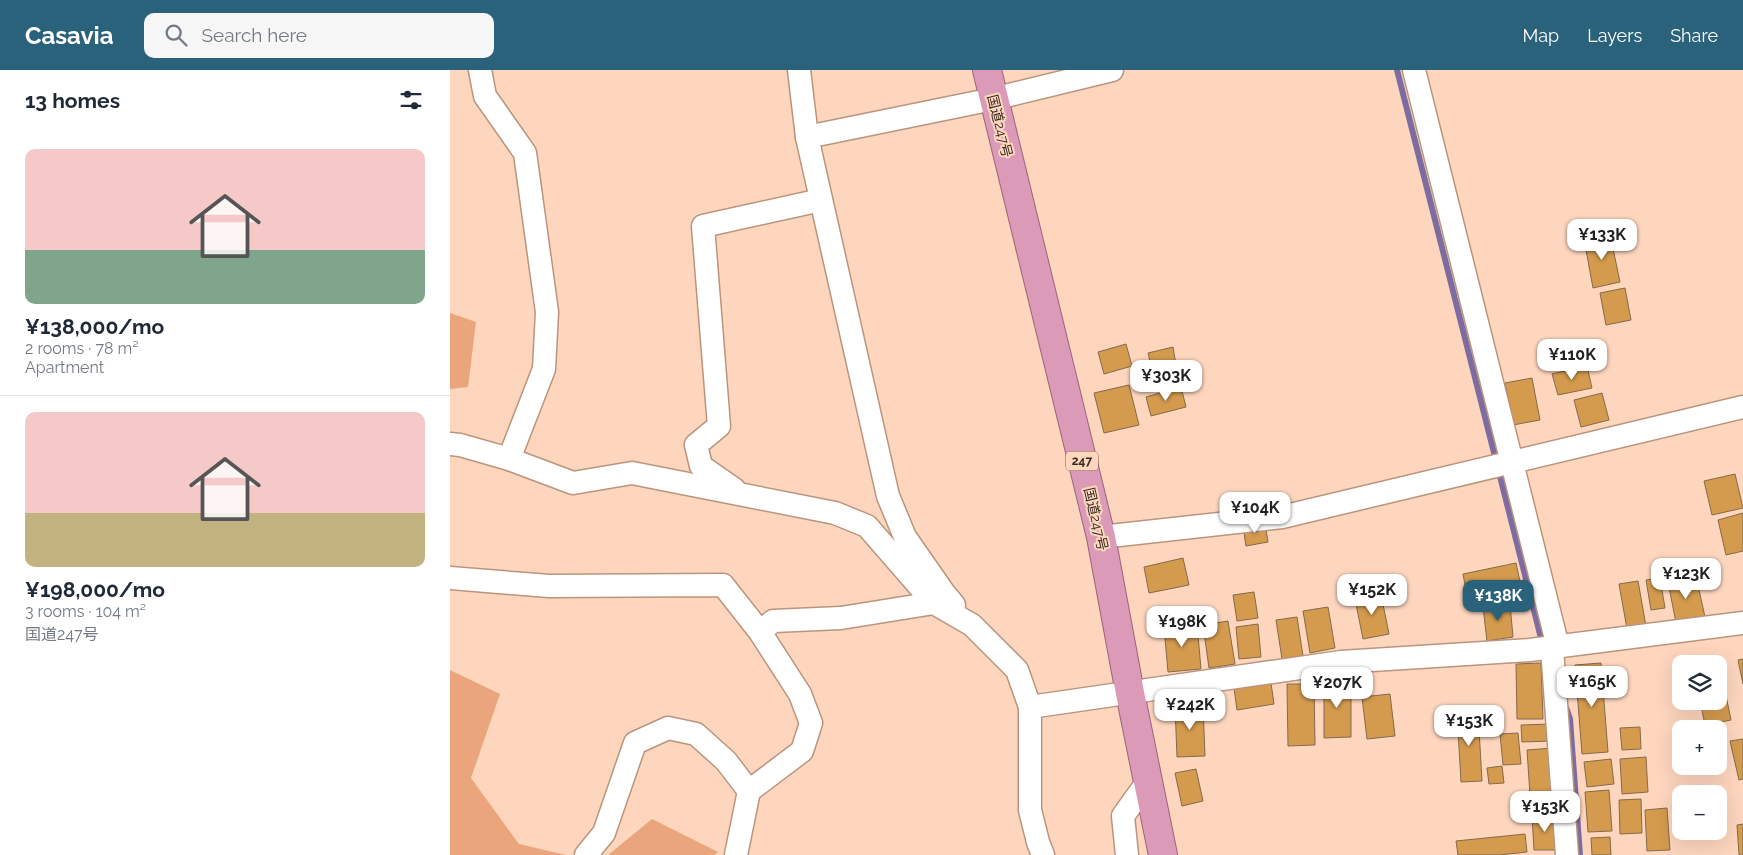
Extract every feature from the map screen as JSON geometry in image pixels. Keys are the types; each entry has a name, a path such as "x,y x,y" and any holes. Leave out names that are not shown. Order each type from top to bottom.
{"highway":[{"name":"国道247号","path":"986,70 1101,537 1130,693 1164,855"}],"street":[{"path":"480,70 485,96 525,153 547,312 544,369 509,459"},
{"path":"800,70 807,137 888,496 905,537 944,594 1017,670 1030,707 1030,810 1043,855"},
{"path":"807,137 993,99 1112,70"},
{"path":"1414,70 1511,463 1548,648 1558,716 1567,855"},
{"path":"741,494 701,466 696,445 719,426 703,226 821,200"},
{"path":"1101,537 1282,517 1743,407"},
{"path":"450,444 509,459 573,483 632,472 834,513 867,526 934,603 972,625"},
{"path":"450,578 549,586 723,586 760,632 800,694 811,723 802,750 749,791 736,855"},
{"path":"760,632 773,621 841,618 934,603"},
{"path":"1030,707 1341,662 1548,648 1743,623"},
{"path":"586,855 604,833 635,743 668,728 696,734 726,761 749,791"},
{"path":"1127,855 1123,816 1148,781"}],"shaded area":[{"path":"450,313 476,322 468,387 450,389"},
{"path":"450,670 500,694 471,778 519,844 566,855 450,855"},
{"path":"652,819 718,852 715,855 608,855"}],"building":[{"path":"1610,234 1620,282 1593,288 1584,239"},
{"path":"1625,288 1631,320 1606,325 1600,293"},
{"path":"1126,344 1132,366 1104,374 1098,352"},
{"path":"1173,347 1176,365 1152,370 1148,353"},
{"path":"1587,366 1592,388 1558,395 1552,374"},
{"path":"1532,378 1540,420 1513,425 1505,383"},
{"path":"1129,385 1139,425 1104,433 1094,393"},
{"path":"1181,387 1186,407 1151,416 1146,397"},
{"path":"1602,393 1609,420 1581,427 1574,400"},
{"path":"1735,474 1743,508 1712,515 1704,481"},
{"path":"1743,513 1743,551 1726,555 1718,520"},
{"path":"1265,523 1268,542 1246,546 1243,526"},
{"path":"1183,558 1189,585 1149,593 1144,567"},
{"path":"1516,563 1522,591 1468,601 1463,574"},
{"path":"1696,576 1705,617 1676,623 1668,582"},
{"path":"1660,578 1665,608 1651,610 1646,580"},
{"path":"1638,581 1646,626 1627,629 1619,584"},
{"path":"1254,592 1258,618 1237,621 1233,595"},
{"path":"1381,594 1389,634 1363,639 1355,599"},
{"path":"1510,604 1513,637 1487,641 1483,607"},
{"path":"1328,607 1335,648 1310,653 1303,611"},
{"path":"1297,617 1303,656 1282,659 1276,620"},
{"path":"1228,621 1235,664 1209,668 1203,625"},
{"path":"1197,624 1201,669 1168,672 1164,627"},
{"path":"1258,624 1261,657 1239,659 1236,627"},
{"path":"1743,659 1743,684 1738,660"},
{"path":"1541,663 1543,719 1517,719 1516,664"},
{"path":"1601,663 1608,752 1582,754 1575,665"},
{"path":"1324,680 1351,680 1351,737 1324,738"},
{"path":"1271,683 1274,704 1237,710 1234,688"},
{"path":"1287,684 1314,684 1315,745 1288,746"},
{"path":"1390,694 1395,736 1367,739 1362,697"},
{"path":"1727,700 1731,720 1704,720 1702,710 1727,710"},
{"path":"1203,705 1205,756 1177,757 1175,706"},
{"path":"1478,712 1482,781 1461,782 1457,713"},
{"path":"1552,724 1552,741 1522,742 1521,725"},
{"path":"1640,727 1641,749 1622,750 1620,728"},
{"path":"1518,733 1521,764 1503,765 1500,734"},
{"path":"1743,739 1743,779 1739,780 1730,741"},
{"path":"1553,748 1556,808 1531,810 1527,750"},
{"path":"1646,757 1648,792 1622,794 1620,759"},
{"path":"1611,759 1614,784 1587,787 1584,762"},
{"path":"1502,766 1504,783 1489,784 1487,768"},
{"path":"1196,769 1203,801 1182,806 1175,773"},
{"path":"1609,790 1612,831 1588,832 1585,792"},
{"path":"1641,799 1642,833 1620,834 1619,800"},
{"path":"1667,808 1670,850 1647,851 1645,810"},
{"path":"1532,816 1556,816 1558,850 1534,850"},
{"path":"1743,824 1743,855 1739,855 1737,825"},
{"path":"1525,834 1527,852 1499,855 1458,855 1456,841"},
{"path":"1610,837 1611,855 1592,855 1591,838"}],"waterway":[{"path":"1397,70 1543,646"},
{"path":"1566,707 1570,719 1580,855"}]}
